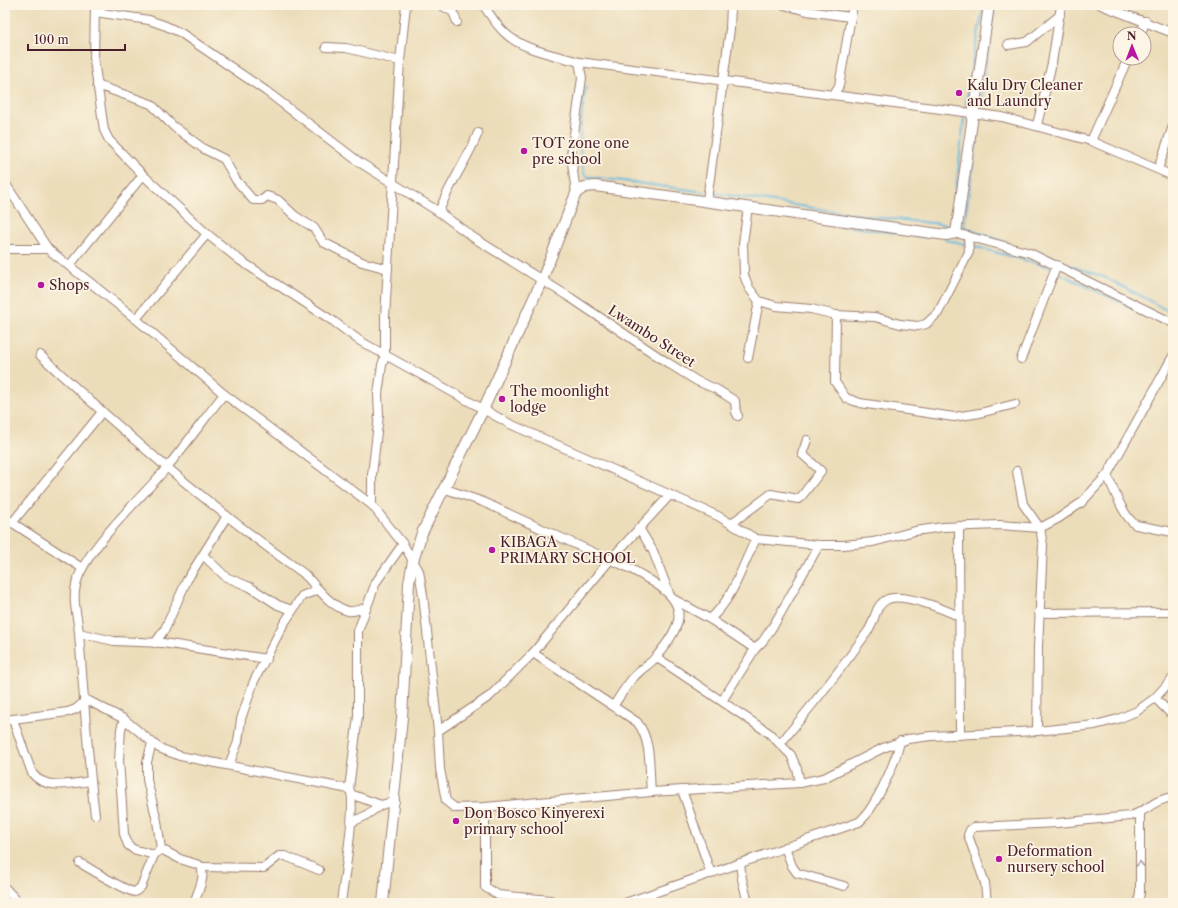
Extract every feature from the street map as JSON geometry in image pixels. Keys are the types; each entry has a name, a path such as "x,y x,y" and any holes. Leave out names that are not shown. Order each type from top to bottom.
{"street":[{"path":"372,505 372,475 379,415 378,394 382,366 386,356 385,317 400,61 406,5"},
{"path":"441,5 453,12 457,22"},
{"path":"483,5 503,31 511,38 534,50 579,62 1002,116 1091,142 1173,176"},
{"path":"707,200 730,29 731,5"},
{"path":"784,5 815,12 850,17"},
{"path":"833,95 839,86 853,5"},
{"path":"956,233 972,113 989,5"},
{"path":"1037,125 1052,63 1061,5"},
{"path":"1101,5 1146,21 1173,33"},
{"path":"95,9 94,60 106,135 143,175 207,234 240,261 333,321 360,341 482,410 732,523 756,539 819,545 844,545 873,542 915,531 959,526 1000,525 1040,528 1059,518 1081,503 1107,475 1173,356"},
{"name":"Lwambo Street","path":"95,9 148,20 166,26 180,33 266,91 359,162 393,182 439,212 474,238 542,280 668,363 697,381 716,389 735,401 738,416"},
{"path":"1008,45 1027,42 1060,15"},
{"path":"1144,26 1146,21"},
{"path":"326,47 346,48 400,61"},
{"path":"383,903 402,718 410,583 413,561 422,533 482,410 542,280 576,193 571,155 582,78 579,62"},
{"path":"1091,142 1124,66"},
{"path":"97,85 151,104 173,126 207,152 224,159 236,180 253,200 262,200 267,196 274,198 295,216 314,228 322,242 362,262 388,269"},
{"path":"1158,169 1173,126"},
{"path":"439,212 449,187 466,160 478,133"},
{"path":"69,266 143,175"},
{"path":"5,183 48,249 136,319 224,394 372,505 403,544 418,571 423,595 438,731 440,769 446,801 455,808 485,807 651,792 800,783 824,778 883,748 900,742 931,736 1037,731 1095,725 1118,719 1137,711 1154,698 1173,678"},
{"path":"576,193 585,187 595,186 707,200 946,235 956,233 1030,253 1173,323"},
{"path":"748,207 743,243 744,275 749,288 759,301 776,306 810,309 836,314 875,317 900,324 918,326 926,324 938,313 969,252 968,236"},
{"path":"136,319 207,234"},
{"path":"5,249 48,249"},
{"path":"1020,359 1057,265"},
{"path":"748,358 759,301"},
{"path":"836,314 835,382 838,389 846,398 860,404 954,417 980,413 1015,404"},
{"path":"40,355 102,412 167,467 227,516 303,573 318,590 340,607 354,611 366,608"},
{"path":"96,815 91,781 85,701 81,676 79,633 75,603 76,585 82,568 131,506 167,467 224,394"},
{"path":"12,522 102,412"},
{"path":"732,523 771,494 798,499 801,497 821,471 802,454 807,440"},
{"path":"1017,471 1023,504 1040,528 1043,555 1039,613 1037,731"},
{"path":"1107,475 1132,522 1136,525 1173,532"},
{"path":"443,488 483,502 610,560 626,565 755,649"},
{"path":"438,731 490,696 533,653 610,560 670,496"},
{"path":"155,643 165,629 187,580 227,516"},
{"path":"5,518 82,568"},
{"path":"959,526 958,616 961,666 960,735"},
{"path":"614,705 632,678 656,657 679,620 678,608 653,551 639,528"},
{"path":"710,619 723,607 740,576 756,539"},
{"path":"341,903 352,822 351,792 358,716 358,630 376,582 403,544"},
{"path":"722,701 755,649 763,642 819,545"},
{"path":"203,555 226,577 250,587 278,605 292,610"},
{"path":"229,765 238,742 241,719 252,687 292,610 302,596 318,590"},
{"path":"780,744 869,630 879,605 889,599 897,598 938,606 958,616"},
{"path":"1039,613 1173,612"},
{"path":"79,633 114,641 163,642 267,659"},
{"path":"533,653 614,705 644,729 648,749 651,792"},
{"path":"656,657 769,733 791,755 797,769 800,783"},
{"path":"1154,698 1173,716"},
{"path":"85,701 97,703 124,719 159,748 180,756 229,765 351,792 381,805"},
{"path":"85,701 76,709 68,712 9,720 36,779 57,785 91,781"},
{"path":"124,719 121,729 119,760 124,834 128,845 133,849 154,855"},
{"path":"625,903 712,874 862,820 898,756 900,742"},
{"path":"152,743 147,762 147,780 157,821 161,849 166,853 199,865 202,868 264,868 279,856 285,856 319,870"},
{"path":"682,790 712,874"},
{"path":"987,903 985,883 968,835 970,830 974,827 1058,823 1130,816 1140,814 1155,802 1173,797"},
{"path":"352,822 365,816 381,805 394,801"},
{"path":"485,807 485,887 498,895 550,900 556,903"},
{"path":"1138,903 1140,892 1140,814"},
{"path":"785,848 797,874 844,886"},
{"path":"80,863 110,879 122,888 135,892 141,887 154,855 161,849"},
{"path":"740,863 748,903"},
{"path":"194,903 203,874 202,868"},
{"path":"5,888 19,903"}],"waterway":[{"path":"965,110 973,59 984,5"},
{"path":"979,111 995,5"},
{"path":"586,87 580,131 582,165 585,176 705,192"},
{"path":"714,193 873,217 952,225 964,118"},
{"path":"979,119 964,227 1007,243"},
{"path":"831,224 927,237"},
{"path":"945,240 966,244"},
{"path":"973,246 1046,266 1053,270"},
{"path":"1049,258 1106,278 1173,314"},
{"path":"1057,272 1157,320"}],"place":[{"name":"Kalu Dry Cleaner and Laundry","path":"959,93"},
{"name":"TOT zone one pre school","path":"524,151"},
{"name":"Shops","path":"41,285"},
{"name":"The moonlight lodge","path":"502,399"},
{"name":"KIBAGA PRIMARY SCHOOL","path":"492,550"},
{"name":"Don Bosco Kinyerexi primary school","path":"456,821"},
{"name":"Deformation nursery school","path":"999,859"}]}
